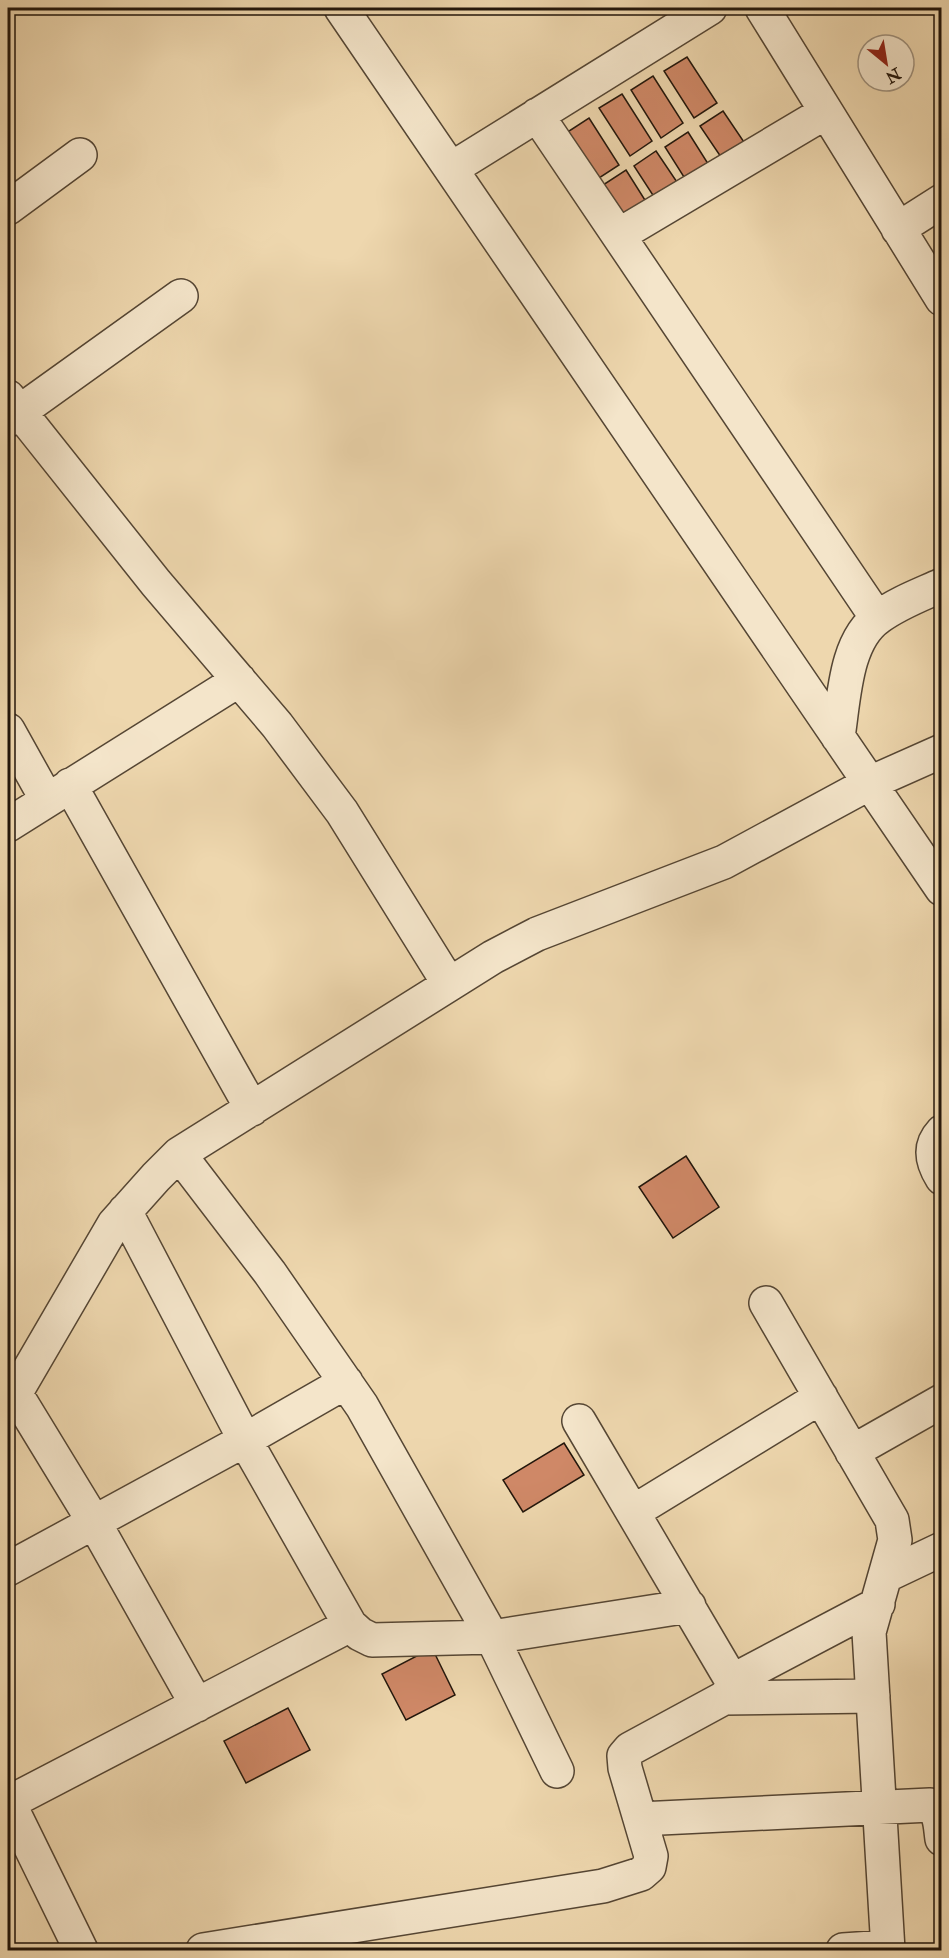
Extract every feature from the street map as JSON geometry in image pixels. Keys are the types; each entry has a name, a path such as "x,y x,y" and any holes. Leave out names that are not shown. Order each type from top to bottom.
{"street":[{"path":"341,8 942,889"},
{"path":"451,169 710,8"},
{"path":"762,8 942,299"},
{"path":"619,236 826,112"},
{"path":"537,115 877,618"},
{"path":"8,208 80,155"},
{"path":"898,229 942,201"},
{"path":"181,296 12,410 277,725 342,812 449,984"},
{"path":"838,736 851,659 861,636 877,618 910,599 942,585"},
{"path":"8,825 239,681"},
{"path":"8,730 59,793 252,1109"},
{"path":"197,1705 94,1522 11,1387 114,1224 179,1155 493,957 537,934 724,862 870,783 942,751"},
{"path":"942,1132 932,1150 934,1165 942,1178"},
{"path":"179,1155 270,1273 362,1406 492,1637 557,1771"},
{"path":"125,1211 245,1440 350,1625 360,1634 372,1640 492,1637 689,1606"},
{"path":"766,1303 892,1520 895,1540 869,1632 887,1949 843,1950"},
{"path":"8,1569 245,1440 346,1382"},
{"path":"633,1512 820,1397"},
{"path":"852,1452 942,1401"},
{"path":"579,1421 689,1606 728,1689"},
{"path":"203,1950 603,1886 640,1874 649,1867 651,1856 625,1768 624,1756 630,1749 728,1689 940,1550"},
{"path":"81,1950 8,1802 350,1625"},
{"path":"728,1689 873,1696"},
{"path":"640,1819 930,1805 939,1817 942,1839"}],"building":[{"path":"687,57 717,103 694,118 664,71"},
{"path":"653,76 683,123 661,138 631,90"},
{"path":"622,94 652,141 630,156 599,108"},
{"path":"723,111 748,148 725,163 700,126"},
{"path":"589,118 619,165 596,180 566,133"},
{"path":"688,132 712,170 689,185 665,147"},
{"path":"656,151 681,188 658,203 634,166"},
{"path":"626,170 650,208 628,222 603,185"},
{"path":"686,1156 719,1207 673,1238 639,1187"},
{"path":"564,1443 584,1475 523,1512 503,1480"},
{"path":"432,1648 455,1695 406,1720 382,1674"},
{"path":"288,1708 310,1750 246,1783 224,1741"}]}
